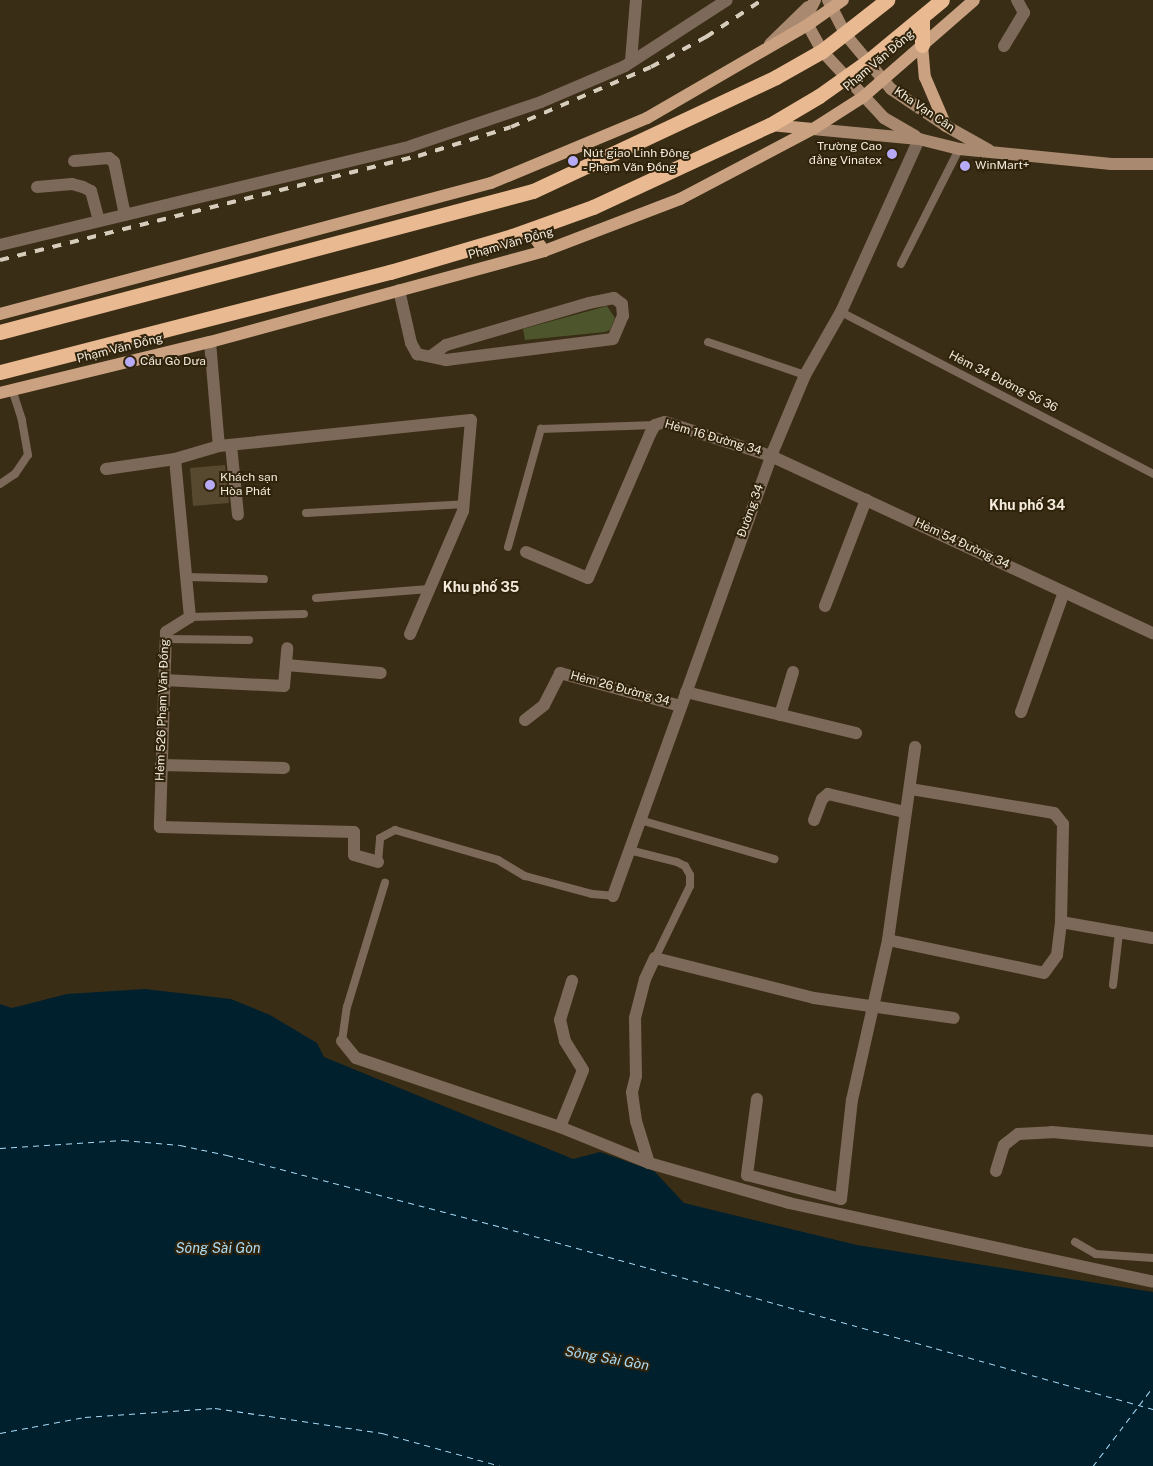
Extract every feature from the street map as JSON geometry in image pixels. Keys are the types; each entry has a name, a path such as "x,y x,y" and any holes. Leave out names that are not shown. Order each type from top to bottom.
{"highway":[{"path":"0,332 533,191 776,78 822,51 887,0"},
{"name":"Phạm Văn Đồng","path":"0,372 390,272 528,230 593,207 770,125 845,78 942,0"},
{"path":"922,18 922,46"}],"main road":[{"path":"0,314 491,183 648,118 806,26 830,5 843,0"},
{"name":"Phạm Văn Đồng","path":"6,392 210,342 544,251 680,200 813,129 863,97 974,0"},
{"path":"806,26 806,14 814,1"},
{"path":"761,53 814,1"},
{"name":"Kha Vạn Cân","path":"830,5 845,34 882,80 946,126 991,151"},
{"name":"Kha Vạn Cân","path":"806,26 822,51 863,97 884,118 919,139"},
{"path":"922,46 925,77 946,126"},
{"path":"770,125 813,129"},
{"name":"Kha Vạn Cân","path":"813,129 919,139 959,150 991,151 1111,164 1153,164"},
{"path":"528,230 544,251"}],"street":[{"path":"631,61 636,0"},
{"path":"0,245 411,146 541,102 603,77 727,0"},
{"path":"1004,46 1024,13 1017,0"},
{"name":"Đường 34","path":"613,896 771,456 805,376 841,312 919,139"},
{"path":"74,161 109,158 114,162 125,215"},
{"path":"36,187 72,184 90,191 99,221"},
{"path":"399,290 411,343 417,354 446,360 613,339 623,316 622,304 614,298 589,303 446,345 432,356"},
{"path":"210,342 225,446 238,515"},
{"path":"106,469 175,459 225,446 471,420 465,504 410,634"},
{"name":"Hẻm 16 Đường 34","path":"654,426 665,422 771,456"},
{"path":"526,552 588,578 654,426"},
{"name":"Hẻm 54 Đường 34","path":"771,456 1153,633"},
{"path":"175,459 190,617"},
{"path":"825,606 866,500"},
{"path":"1020,712 1064,592"},
{"name":"Hẻm 526 Phạm Văn Đồng","path":"190,617 166,632 160,827 354,832 354,855 378,862"},
{"path":"164,680 284,686 287,648"},
{"path":"286,665 382,673"},
{"path":"780,715 793,672"},
{"name":"Hẻm 26 Đường 34","path":"525,720 544,705 560,673 681,706"},
{"path":"686,692 856,733"},
{"path":"757,1099 747,1175 841,1199 852,1100 871,1006 888,940 915,746"},
{"path":"161,765 284,768"},
{"path":"888,940 1044,973 1057,955 1061,922 1063,824 1054,813 916,790"},
{"path":"814,820 822,799 828,794 905,812"},
{"path":"1061,922 1153,938"},
{"path":"648,1163 636,1121 632,1092 636,1076 635,1018 645,979 654,958 814,998 954,1018"},
{"path":"560,1127 583,1070 565,1041 560,1020 572,981"},
{"path":"342,1041 356,1058 560,1127 648,1163 789,1203 1153,1282"},
{"path":"996,1171 1004,1145 1018,1134 1052,1132 1153,1141"}],"lane":[{"path":"901,264 959,150"},
{"name":"Hẻm 34 Đường Số 36","path":"841,312 1153,474"},
{"path":"708,342 805,376"},
{"path":"0,484 15,474 28,455 22,420 6,392"},
{"path":"508,547 541,429 654,426"},
{"path":"306,513 465,504"},
{"path":"186,577 264,579"},
{"path":"316,598 429,590"},
{"path":"190,617 304,614"},
{"path":"166,639 249,640"},
{"path":"640,820 774,859"},
{"path":"378,862 380,838 394,830 498,860 525,876 592,894 613,896"},
{"path":"629,850 677,862 685,866 690,875 690,886 654,958"},
{"path":"342,1041 348,1007 385,883"},
{"path":"1113,985 1120,933"},
{"path":"1075,1242 1096,1254 1153,1258"}],"green space":[{"path":"607,306 615,318 610,330 525,340 523,329"}],"water":[{"name":"Sông Sài Gòn","path":"145,989 231,999 270,1015 317,1043 324,1057 573,1159 600,1152 654,1171 684,1203 857,1245 1153,1292 1153,1466 0,1466 0,1004 12,1008 67,994"}],"building":[{"name":"Khách sạn Hòa Phát","path":"225,465 229,503 193,506 190,468"}],"ferry route":[{"path":"0,1148 123,1140 180,1145 227,1155 502,1227 1153,1409"},
{"path":"1093,1466 1153,1387"},
{"path":"0,1433 85,1417 215,1408 382,1433 501,1466"}],"railway":[{"path":"0,260 418,156 511,127 651,67 706,37 762,0"}],"place":[{"name":"Trường Cao đẳng Vinatex","path":"892,154"},
{"name":"Nút giao Linh Đông - Phạm Văn Đồng","path":"573,161"},
{"name":"WinMart+","path":"965,166"},
{"name":"Cầu Gò Dưa","path":"130,362"},
{"name":"Khách sạn Hòa Phát","path":"210,485"}],"district":[{"name":"Khu phố 34","path":"1027,505"},
{"name":"Khu phố 35","path":"481,587"}]}
